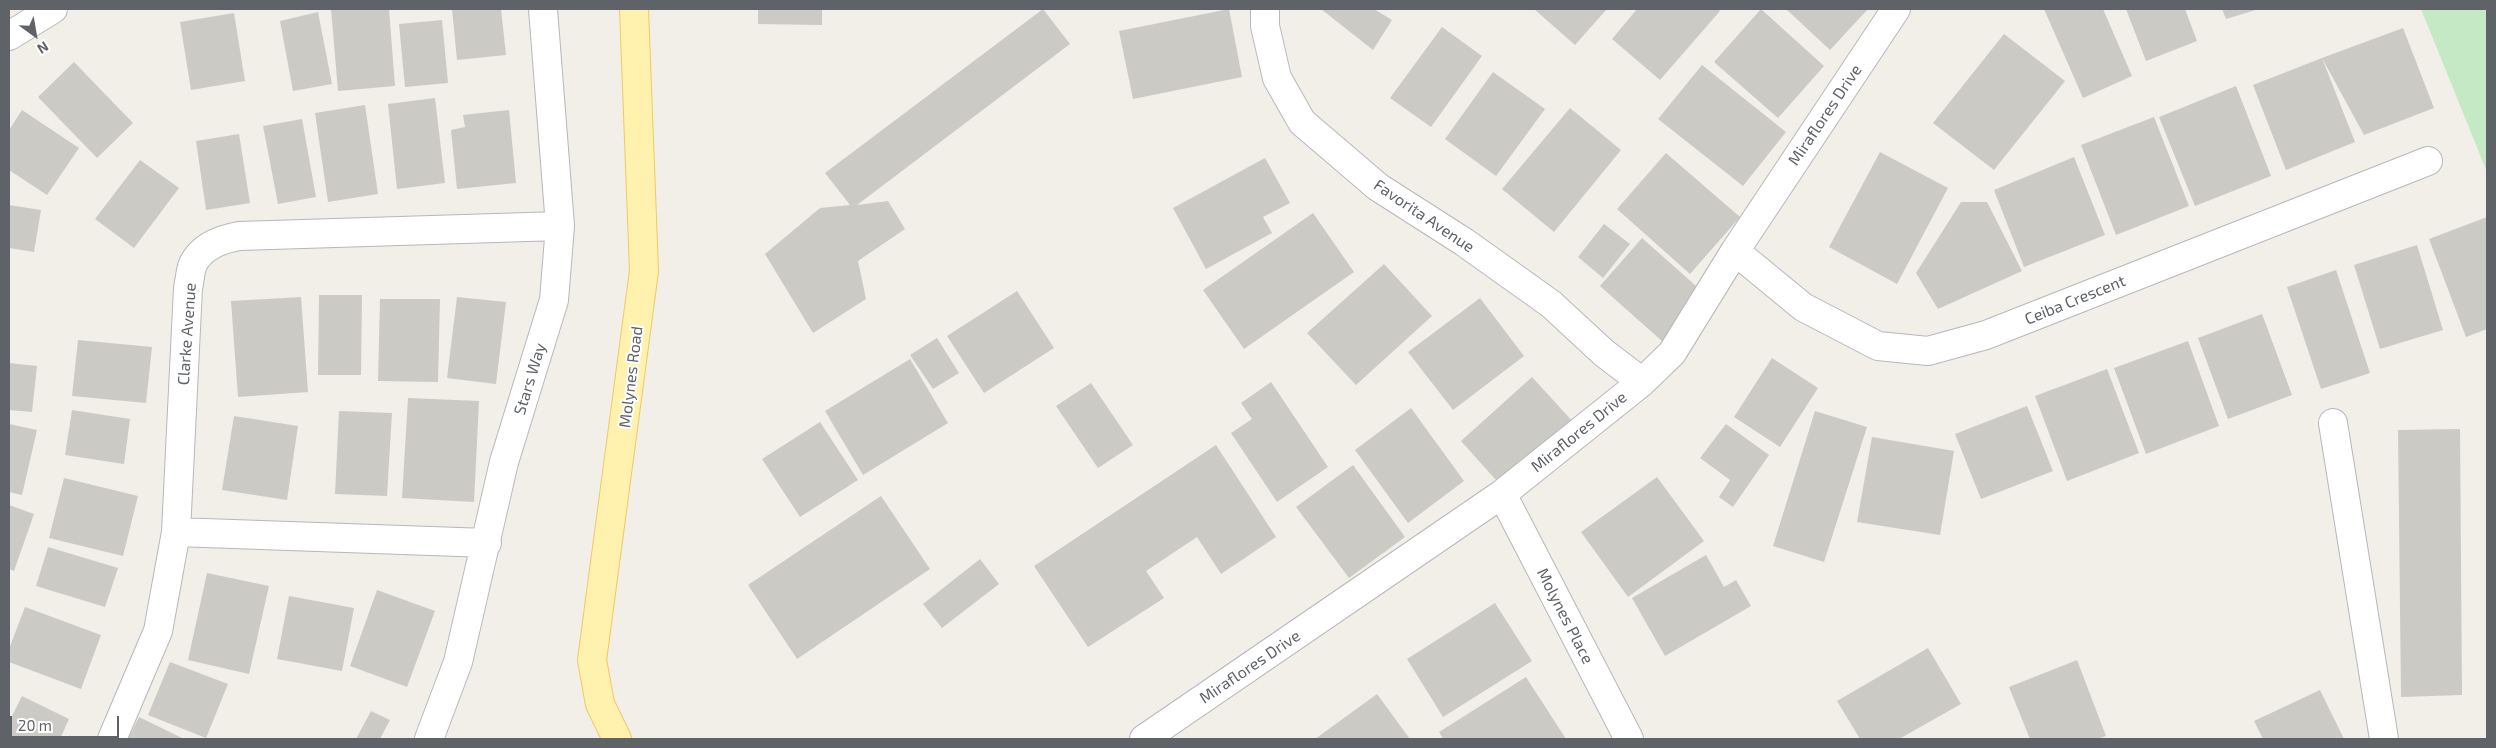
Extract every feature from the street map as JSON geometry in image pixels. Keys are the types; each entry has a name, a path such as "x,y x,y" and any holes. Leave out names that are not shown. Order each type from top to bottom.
{"main road":[{"name":"Molynes Road","path":"617,739 600,704 592,660 644,271 634,9"}],"street":[{"path":"9,36 53,9"},
{"name":"Stars Way","path":"429,739 458,662 487,543 504,462 554,300 560,226 543,9"},
{"name":"Favorita Avenue","path":"1265,9 1265,26 1277,78 1302,122 1378,187 1464,242 1551,304 1604,353 1642,382"},
{"name":"Miraflores Drive","path":"1144,739 1502,494 1642,382 1672,353 1735,251 1896,9"},
{"name":"Ceiba Crescent","path":"1735,251 1802,307 1878,346 1928,351 1986,336 2428,161"},
{"name":"Clarke Avenue","path":"112,739 158,631 176,532 188,288 193,264 205,250 221,240 239,236 560,226"},
{"path":"2334,422 2384,739"},
{"name":"Molynes Place","path":"1502,494 1629,739"},
{"path":"176,532 487,543"}],"green space":[{"path":"2421,9 2487,9 2487,172"}],"building":[{"path":"331,9 389,9 395,86 338,91"},
{"path":"452,9 501,9 506,55 457,60"},
{"path":"758,9 822,9 822,25 758,24"},
{"path":"1043,9 1070,44 857,205 888,201 905,229 858,261 866,299 813,333 765,254 820,208 850,205 825,173"},
{"path":"1229,9 1242,77 1133,99 1119,31"},
{"path":"1321,9 1374,9 1392,20 1373,50"},
{"path":"1534,9 1607,9 1575,45"},
{"path":"1637,9 1718,9 1720,11 1660,80 1612,39"},
{"path":"1761,9 1824,66 1778,118 1714,62"},
{"path":"1786,9 1868,9 1830,50"},
{"path":"2044,9 2103,9 2132,76 2083,98"},
{"path":"2126,9 2185,9 2197,41 2146,61"},
{"path":"2222,9 2259,9 2226,19"},
{"path":"318,12 332,84 293,91 280,21"},
{"path":"234,13 245,81 191,90 180,22"},
{"path":"442,20 448,83 405,87 399,24"},
{"path":"1442,27 1482,56 1431,127 1390,98"},
{"path":"2403,28 2434,108 2364,135 2322,58"},
{"path":"2004,34 2065,81 1994,170 1933,123"},
{"path":"2322,58 2355,142 2286,170 2253,85"},
{"path":"74,62 133,123 97,158 38,97"},
{"path":"1702,65 1786,132 1743,186 1658,119"},
{"path":"1493,72 1545,109 1496,176 1445,139"},
{"path":"2236,86 2271,176 2195,206 2159,117"},
{"path":"435,98 445,183 397,189 388,104"},
{"path":"365,105 378,194 328,202 315,113"},
{"path":"1570,108 1621,150 1554,232 1502,189"},
{"path":"22,110 79,148 47,195 9,170 9,130"},
{"path":"509,110 516,183 457,189 451,130 465,127 463,115"},
{"path":"2154,117 2189,206 2116,235 2081,145"},
{"path":"302,119 316,197 278,204 263,126"},
{"path":"239,134 250,203 206,210 196,141"},
{"path":"1880,152 1948,188 1897,284 1829,247"},
{"path":"1666,153 1740,217 1690,274 1617,209"},
{"path":"2074,157 2105,235 2024,267 1994,190"},
{"path":"1265,158 1290,203 1263,217 1272,233 1206,269 1173,208"},
{"path":"140,160 179,188 134,248 95,219"},
{"path":"1961,202 1987,202 2022,271 1938,309 1916,273"},
{"path":"9,205 41,210 34,252 9,248"},
{"path":"1313,213 1354,272 1244,349 1203,290"},
{"path":"2487,217 2487,329 2466,337 2429,239"},
{"path":"1604,224 1630,244 1603,278 1578,257"},
{"path":"1642,238 1704,293 1662,341 1600,286"},
{"path":"2417,245 2443,330 2380,349 2354,265"},
{"path":"1384,264 1432,316 1356,385 1307,333"},
{"path":"2336,270 2370,373 2321,389 2287,287"},
{"path":"1017,291 1054,348 984,393 947,336"},
{"path":"319,295 362,295 361,375 318,375"},
{"path":"301,297 308,392 238,397 231,301"},
{"path":"457,297 506,302 496,384 447,378"},
{"path":"1480,298 1524,356 1453,410 1408,352"},
{"path":"380,299 440,299 438,382 378,381"},
{"path":"2262,314 2292,395 2228,419 2198,338"},
{"path":"937,338 959,373 933,389 910,355"},
{"path":"78,340 152,347 146,403 72,396"},
{"path":"2188,341 2219,426 2146,454 2114,368"},
{"path":"1772,358 1818,388 1780,447 1734,417"},
{"path":"910,359 948,423 863,475 825,411"},
{"path":"9,363 37,366 32,412 9,410"},
{"path":"2107,369 2139,453 2067,481 2035,396"},
{"path":"1532,377 1575,424 1504,489 1461,441"},
{"path":"1271,382 1328,467 1277,502 1231,433 1252,419 1241,403"},
{"path":"1091,383 1133,445 1098,468 1056,406"},
{"path":"408,398 479,401 474,502 402,498"},
{"path":"2027,406 2053,471 1981,499 1955,434"},
{"path":"1411,408 1464,481 1408,523 1355,450"},
{"path":"72,410 130,419 124,464 65,455"},
{"path":"339,411 392,413 387,496 335,494"},
{"path":"1815,411 1867,427 1824,562 1773,546"},
{"path":"234,416 298,426 287,500 222,490"},
{"path":"820,422 858,480 800,517 762,459"},
{"path":"9,424 37,430 22,495 9,492"},
{"path":"1726,424 1769,455 1733,507 1719,497 1730,480 1700,458"},
{"path":"2460,429 2462,695 2401,697 2398,430"},
{"path":"1872,437 1954,451 1940,535 1857,522"},
{"path":"1216,445 1276,537 1221,574 1197,537 1146,571 1164,598 1088,647 1034,566"},
{"path":"1353,465 1405,537 1349,578 1296,507"},
{"path":"1657,477 1704,541 1628,597 1581,532"},
{"path":"64,478 138,496 123,556 49,538"},
{"path":"881,496 930,569 797,659 748,585"},
{"path":"9,505 34,514 14,571 9,569"},
{"path":"48,547 118,568 105,607 36,586"},
{"path":"1706,555 1724,587 1736,580 1751,606 1665,656 1632,598"},
{"path":"980,559 999,584 942,628 923,604"},
{"path":"207,573 269,586 249,674 188,660"},
{"path":"377,590 435,611 407,687 350,666"},
{"path":"289,596 354,608 342,671 277,659"},
{"path":"1495,603 1532,661 1443,717 1407,659"},
{"path":"25,607 101,635 81,689 9,662 9,649"},
{"path":"1928,648 1961,704 1899,739 1860,739 1837,701"},
{"path":"2077,660 2106,736 2097,739 2030,739 2009,687"},
{"path":"170,662 228,684 206,738 148,715"},
{"path":"1526,677 1566,739 1443,739 1439,732"},
{"path":"2320,690 2344,739 2263,739 2254,721"},
{"path":"1377,694 1410,739 1315,739"},
{"path":"22,696 69,719 60,739 9,739 9,722"},
{"path":"371,711 390,720 380,739 356,739"},
{"path":"139,717 184,739 128,739"}]}
